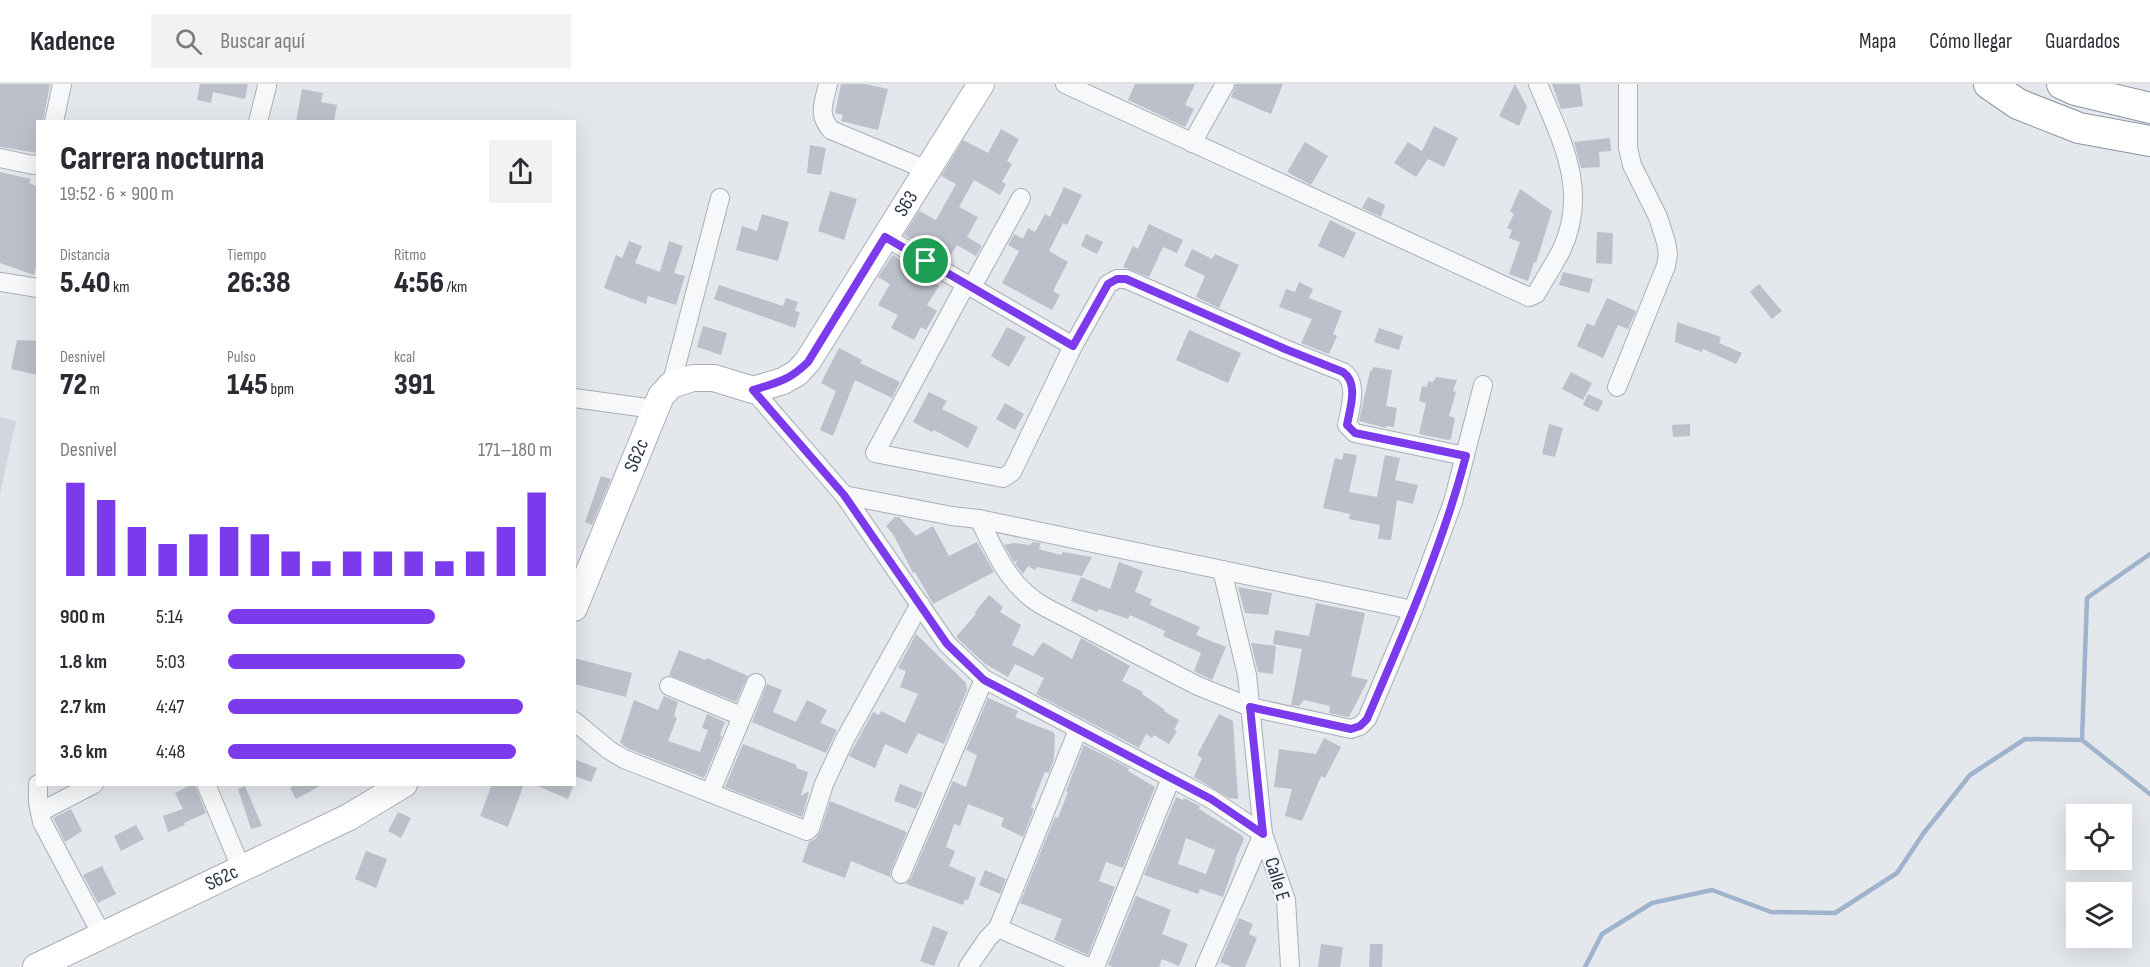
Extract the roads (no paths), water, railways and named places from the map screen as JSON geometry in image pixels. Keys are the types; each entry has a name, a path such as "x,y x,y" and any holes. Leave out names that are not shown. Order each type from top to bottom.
{"highway":[{"path":"1989,84 2018,104 2079,128 2150,141"},
{"path":"2062,84 2075,90 2150,108"}],"main road":[{"name":"S63","path":"753,390 783,381 808,362 981,84"},
{"path":"671,384 693,378 714,378 753,390"},
{"name":"S62c","path":"576,603 654,409 671,384"},
{"name":"S62c","path":"36,967 349,817 401,786"}],"street":[{"path":"54,120 62,84"},
{"path":"828,84 822,111 824,122 831,130 927,170"},
{"path":"1065,84 1529,297 1533,297 1562,249 1570,222 1574,195 1572,170 1538,84"},
{"path":"1192,143 1225,84"},
{"path":"1617,387 1666,266 1668,254 1658,217 1632,165 1628,148 1628,84"},
{"path":"258,120 267,86"},
{"path":"0,158 36,164"},
{"path":"671,384 720,198"},
{"path":"1021,198 875,453 1003,478 1008,476 1073,346 1108,284 1117,279 1126,279 1343,372 1351,379 1352,395 1347,425 1355,433 1466,456"},
{"path":"885,237 1073,346"},
{"path":"0,282 36,288"},
{"path":"979,519 1004,569 1029,598 1198,686 1250,707 1351,729 1360,726 1367,719 1413,610 1454,502 1483,385"},
{"name":"Calle E","path":"753,390 844,495 947,644 984,680 1211,799 1263,834 1286,900 1290,967"},
{"path":"576,398 654,409"},
{"path":"844,495 951,516 979,519 1413,610"},
{"path":"1205,967 1263,834 1247,675 1222,570"},
{"path":"576,723 609,750 624,759 802,831 807,831 810,828 824,784 845,739 920,604"},
{"path":"901,874 984,680"},
{"path":"710,793 756,683"},
{"path":"669,686 741,716"},
{"path":"968,967 988,938 998,928 1078,730"},
{"path":"1095,967 1172,778"},
{"path":"39,786 38,803 42,822 102,935"},
{"path":"40,812 90,786"},
{"path":"207,786 241,868"},
{"path":"998,928 1065,963 1088,967"}],"waterway":[{"path":"2150,554 2087,598 2082,740 2150,794"},
{"path":"1585,967 1602,934 1652,903 1712,890 1771,912 1835,913 1897,873 1923,834 1970,775 2025,739 2082,740"}]}
